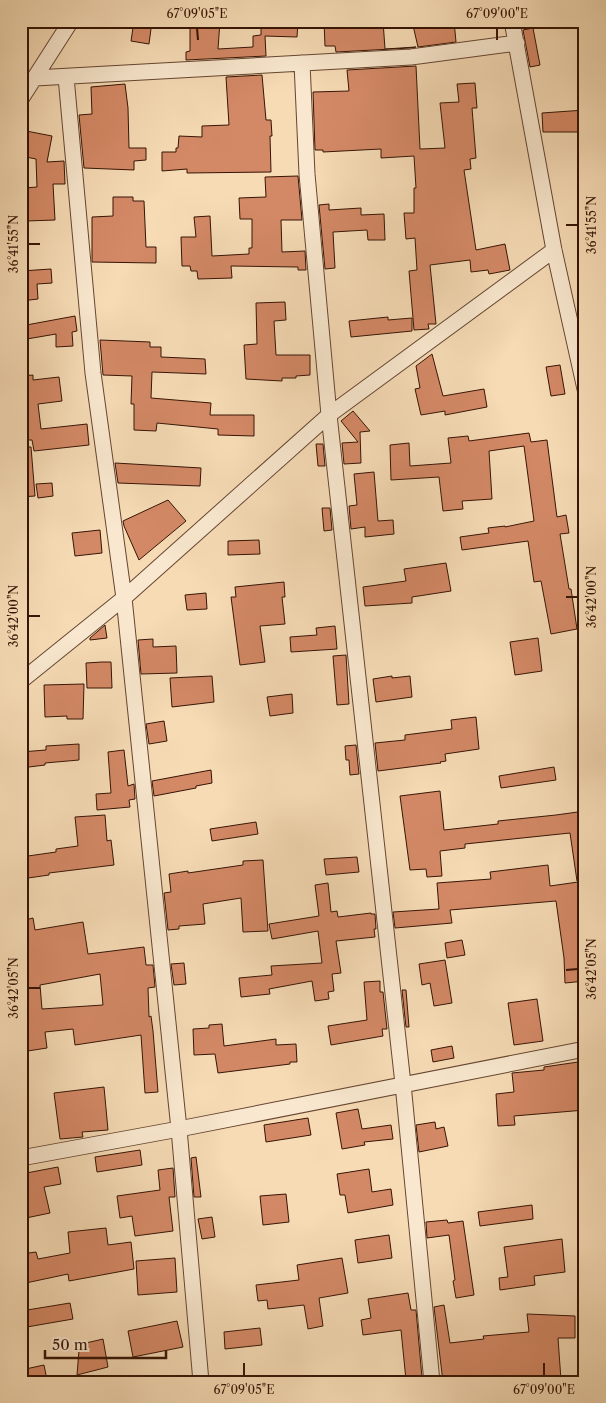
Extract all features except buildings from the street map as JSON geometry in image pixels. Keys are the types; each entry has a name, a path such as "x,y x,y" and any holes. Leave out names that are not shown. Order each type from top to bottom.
{"street":[{"path":"21,98 71,21"},
{"path":"512,21 554,250 585,389"},
{"path":"35,78 411,57 517,43"},
{"path":"302,63 307,174 329,415 403,1084 432,1382"},
{"path":"66,77 92,373 124,598 178,1129 201,1382"},
{"path":"21,681 124,598 329,415 554,250"},
{"path":"573,331 585,321"},
{"path":"21,1158 585,1049"}]}
